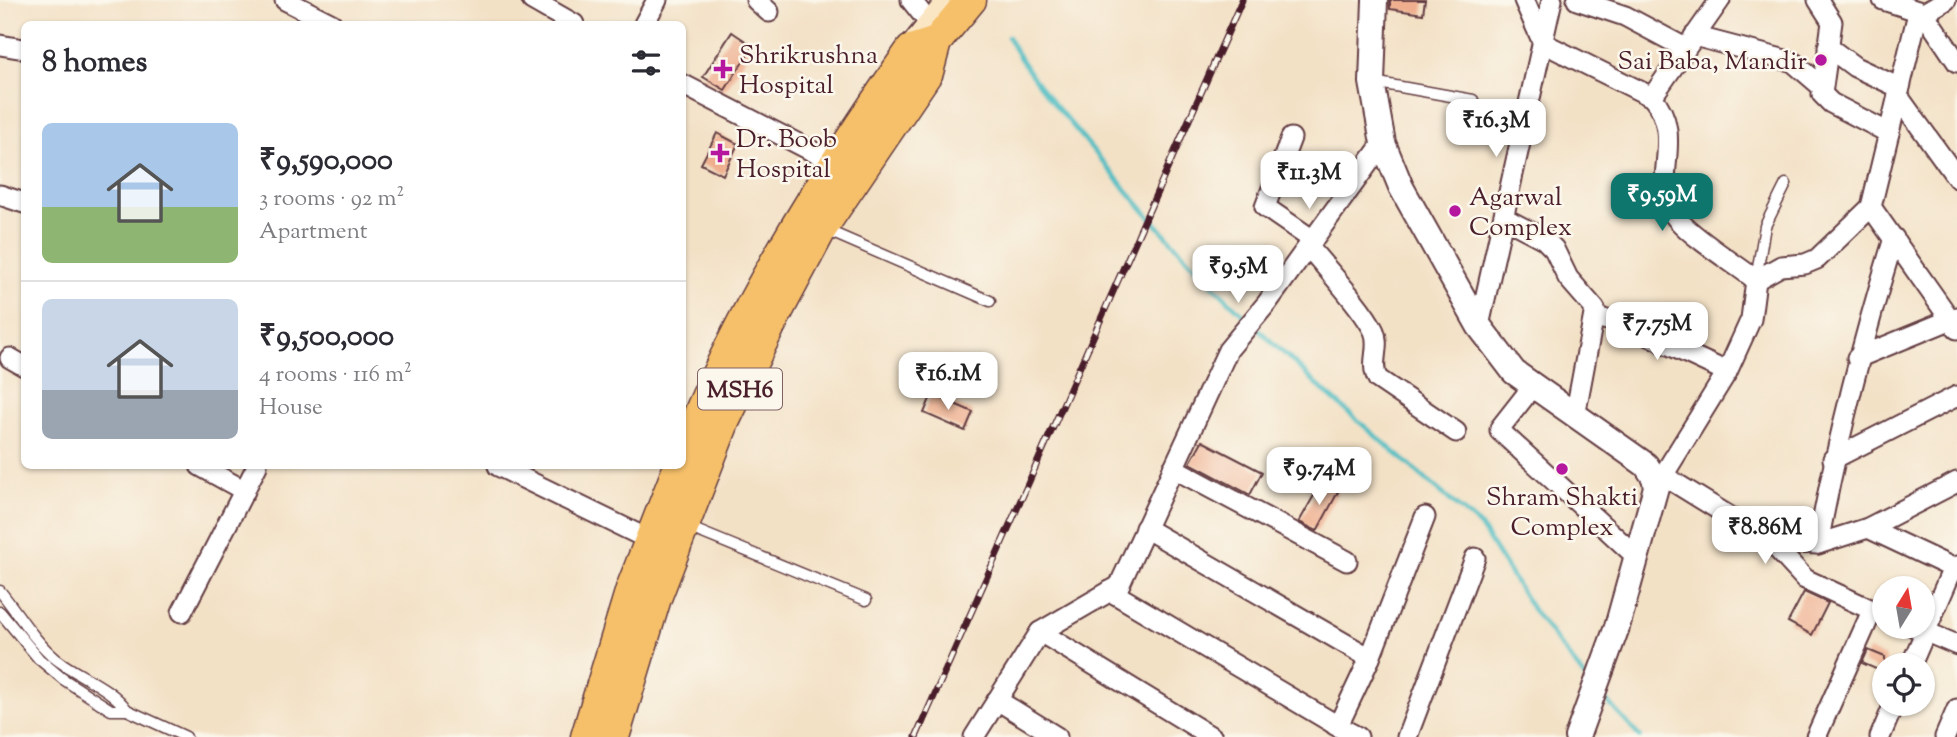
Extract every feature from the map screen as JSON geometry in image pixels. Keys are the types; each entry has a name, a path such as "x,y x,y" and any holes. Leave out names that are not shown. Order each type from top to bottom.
{"main road":[{"name":"MSH6","path":"686,447 746,314 798,220 846,169 930,44 951,0"},
{"name":"MSH6","path":"930,44 971,0"},
{"name":"MSH6","path":"930,44 986,0"},
{"name":"MSH6","path":"586,737 631,589 670,539 770,327 822,228 846,169"},
{"name":"MSH6","path":"614,737 656,598 670,539 679,469"}],"street":[{"path":"285,0 324,17"},
{"path":"532,0 569,21"},
{"path":"646,21 657,0"},
{"path":"911,0 930,44"},
{"path":"1375,0 1372,82 1383,143 1401,187 1479,326 1514,372 1646,465 1660,482 1771,542 1805,579 1872,611"},
{"path":"1524,0 1543,43 1651,97 1662,108 1669,129 1665,178 1670,205 1677,219 1756,279"},
{"path":"1479,326 1552,0"},
{"path":"1577,0 1690,42 1793,62 1821,86"},
{"path":"1651,97 1720,0"},
{"path":"1818,0 1832,22 1822,94 1831,103 1889,133"},
{"path":"1883,0 1921,13 1957,62"},
{"path":"1756,279 1781,266 1805,264 1817,259 1871,207 1921,13 1946,0"},
{"path":"0,45 21,48"},
{"path":"1828,47 1855,67 1899,92 1956,174"},
{"path":"686,86 846,169"},
{"path":"1292,138 1265,207 1311,243 1373,329 1376,338 1373,367 1378,379 1456,432"},
{"path":"974,737 1040,632 1119,586 1228,350 1267,303 1383,143"},
{"path":"0,195 21,202"},
{"path":"1857,358 1955,322 1871,207"},
{"path":"1504,218 1544,239 1554,249 1568,278 1593,303 1596,317 1575,416"},
{"path":"1818,544 1833,459 1857,358 1894,238"},
{"path":"1579,732 1638,558 1660,482 1727,372 1751,319 1756,279"},
{"path":"1596,317 1626,326 1727,372"},
{"path":"1533,386 1500,428 1500,432 1638,558"},
{"path":"1833,459 1957,396"},
{"path":"1173,468 1347,561"},
{"path":"205,469 245,491"},
{"path":"182,612 256,469"},
{"path":"505,469 670,539"},
{"path":"1771,542 1818,544 1868,528 1957,482"},
{"path":"1335,725 1340,724 1370,658 1425,516"},
{"path":"1145,528 1370,658"},
{"path":"1868,528 1956,568 1936,600"},
{"path":"1407,737 1475,558"},
{"path":"1111,591 1358,737"},
{"path":"1816,737 1872,628"},
{"path":"1040,632 1212,737"},
{"path":"1936,636 1957,645"},
{"path":"997,700 1058,737"},
{"path":"1945,737 1957,709"},
{"path":"1881,737 1890,716"}],"lane":[{"path":"1372,82 1474,100"},
{"path":"1756,279 1765,226 1786,184"},
{"path":"822,228 990,301"},
{"path":"670,539 866,600"},
{"path":"0,591 48,652 72,671 118,697 127,710"},
{"path":"0,611 50,670 111,710 127,710 186,737"}],"building":[{"path":"1390,0 1425,0 1423,14 1390,9"},
{"path":"732,32 753,46 725,90 703,77"},
{"path":"717,133 738,144 723,175 701,164"},
{"path":"932,394 973,412 965,431 924,413"},
{"path":"1202,441 1262,472 1250,495 1190,463"},
{"path":"1321,483 1338,492 1317,531 1299,522"},
{"path":"1804,592 1828,603 1812,635 1788,622"},
{"path":"1868,650 1875,653 1872,653 1872,667 1862,663"}],"waterway":[{"path":"1008,37 1045,92 1126,189 1184,255 1247,318"},
{"path":"1256,327 1326,393 1480,526 1533,610 1589,683"},
{"path":"1600,694 1640,737"}],"railway":[{"path":"916,737 1242,0"}],"place":[{"name":"Sai Baba, Mandir","path":"1821,60"},
{"name":"Shrikrushna Hospital","path":"723,69"},
{"name":"Dr. Boob Hospital","path":"720,153"},
{"name":"Agarwal Complex","path":"1455,211"},
{"name":"Shram Shakti Complex","path":"1562,469"}]}
